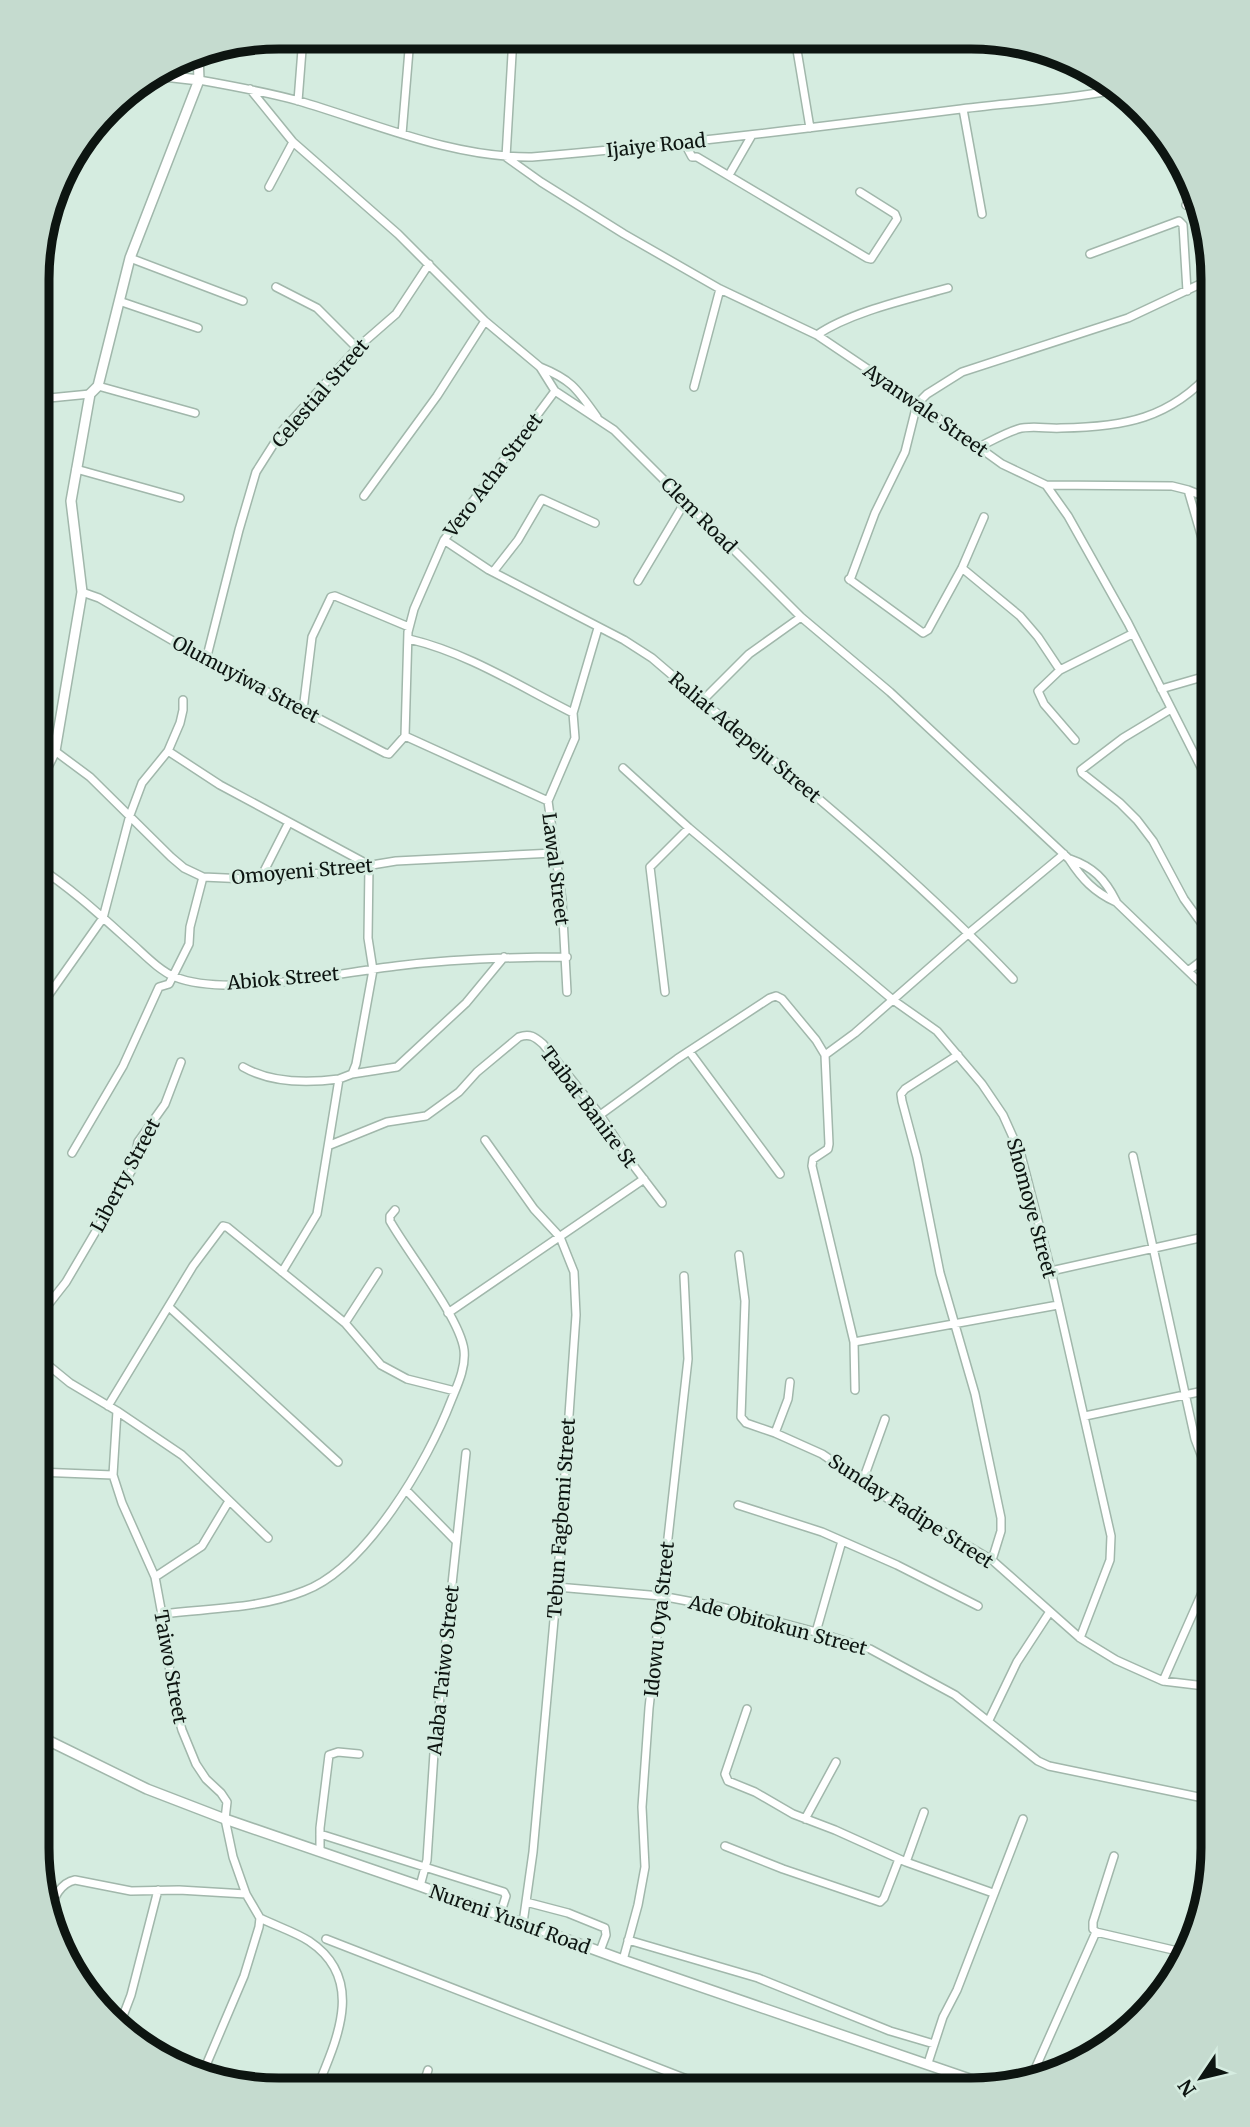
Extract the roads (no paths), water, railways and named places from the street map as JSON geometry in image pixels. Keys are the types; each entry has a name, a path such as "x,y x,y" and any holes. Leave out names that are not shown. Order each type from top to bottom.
{"street":[{"path":"298,101 302,49"},
{"path":"402,134 409,49"},
{"path":"506,157 512,49"},
{"path":"797,49 810,128"},
{"path":"49,763 55,751 82,592 71,501 90,394 98,386 130,258 199,80 198,64"},
{"path":"170,77 199,80"},
{"name":"Ijaiye Road","path":"199,80 298,101 402,134 506,157 543,156 752,135 1104,92"},
{"name":"Clem Road","path":"250,89 293,142 429,264 485,321 540,367 555,391 614,430 802,617 890,692 1067,857 1090,887 1116,902 1201,983"},
{"path":"963,109 982,214"},
{"path":"729,176 752,135"},
{"path":"269,187 293,142"},
{"path":"684,142 692,157 871,259 897,219 895,214 860,192"},
{"name":"Ayanwale Street","path":"506,157 624,234 720,289 817,335 1016,472 1045,485 1068,516 1201,768"},
{"path":"1090,254 1179,221 1183,225 1187,291"},
{"path":"130,258 243,301"},
{"name":"Celestial Street","path":"206,660 256,472 282,431 357,348 396,314 429,264"},
{"path":"984,517 962,568 928,631 923,633 849,579 875,513 905,452 917,404 927,394 961,372 1128,318 1201,284"},
{"path":"276,287 317,308 357,348"},
{"path":"817,335 858,316 948,288"},
{"path":"694,387 720,289"},
{"path":"119,301 198,328"},
{"path":"364,496 437,396 485,321"},
{"path":"540,367 573,384 599,420"},
{"path":"979,447 1018,429 1104,426 1126,424 1151,417 1201,380"},
{"path":"98,386 195,413"},
{"name":"Vero Acha Street","path":"405,736 409,627 444,540 555,391"},
{"path":"49,397 90,394"},
{"path":"76,470 180,498"},
{"path":"1045,485 1172,486 1201,495"},
{"path":"1188,489 1201,534"},
{"path":"493,572 518,540 542,499 595,523"},
{"path":"638,582 685,502"},
{"name":"Raliat Adepeju Street","path":"444,540 493,572 624,640 652,658 909,877 1013,979"},
{"path":"962,568 1020,616 1060,670"},
{"name":"Olumuyiwa Street","path":"82,592 99,598 206,660 389,754 405,736"},
{"path":"303,710 312,637 331,597 335,596 409,627"},
{"path":"702,701 749,654 802,617"},
{"name":"Lawal Street","path":"567,992 562,900 548,800 575,738 573,713 598,628"},
{"path":"1075,740 1044,704 1038,691 1060,670 1132,634"},
{"path":"409,639 480,663 573,713"},
{"path":"1161,689 1201,677"},
{"path":"49,994 103,918 130,815 142,783 168,751 180,723 183,701"},
{"path":"1171,709 1113,745 1081,769 1082,773 1137,820 1153,841 1184,899 1201,922"},
{"path":"405,736 548,800"},
{"name":"Omoyeni Street","path":"55,751 90,777 171,857 202,877 260,879 396,861 554,853"},
{"path":"168,751 220,785 369,865 368,937 373,970 352,1074"},
{"name":"Shomoye Street","path":"623,768 689,828 893,1000 937,1031 996,1105 1014,1138 1051,1271 1112,1550 1111,1560 1080,1638"},
{"path":"260,879 289,822"},
{"path":"665,992 650,867 689,828"},
{"path":"825,1055 855,1034 969,933 1067,857 1098,873 1116,902"},
{"name":"Abiok Street","path":"49,874 173,976 200,983 271,983 504,957 567,957"},
{"path":"72,1153 123,1066 159,987 169,984 173,976 188,944 202,877"},
{"path":"243,1067 278,1079 300,1081 339,1079 352,1074 397,1067 466,1003 504,957"},
{"path":"1188,971 1201,961"},
{"path":"600,1115 689,1051 776,996 796,1014 825,1055 829,1144 828,1149 813,1159 812,1166 854,1342 855,1390"},
{"name":"Taibat Banire St","path":"330,1146 387,1122 426,1116 459,1092 477,1072 519,1037 534,1036 600,1115 662,1202"},
{"path":"689,1051 779,1174"},
{"path":"958,1055 901,1094 917,1157 940,1273 975,1394 1001,1518 1001,1531 992,1560"},
{"name":"Liberty Street","path":"49,1304 66,1282 124,1185 133,1168 138,1142 165,1104 181,1062"},
{"path":"282,1272 317,1214 339,1079"},
{"name":"Tebun Fagbemi Street","path":"485,1140 534,1209 560,1237 574,1272 576,1315 556,1587 533,1852 523,1923"},
{"path":"1133,1156 1184,1395 1201,1455"},
{"path":"448,1313 644,1179"},
{"path":"162,1614 259,1604 313,1587 360,1549 406,1490 435,1440 460,1380 464,1348 448,1313 390,1221 395,1210"},
{"path":"108,1406 193,1266 223,1226 345,1323 381,1365 407,1379 455,1391"},
{"path":"1051,1271 1201,1238"},
{"name":"Sunday Fadipe Street","path":"739,1255 745,1301 741,1417 746,1423 822,1454 893,1502 992,1560 1080,1638 1130,1668 1164,1681 1201,1686"},
{"path":"345,1323 378,1272"},
{"name":"Idowu Oya Street","path":"623,1960 645,1867 643,1795 649,1708 688,1359 684,1276"},
{"path":"854,1342 1058,1305"},
{"path":"169,1307 338,1462"},
{"path":"49,1366 69,1383 117,1411 182,1455 268,1538"},
{"path":"775,1433 788,1399 790,1382"},
{"path":"1084,1416 1201,1392"},
{"name":"Taiwo Street","path":"117,1411 113,1475 122,1503 155,1577 173,1699 196,1764 227,1802 225,1819 233,1857 246,1894 260,1919"},
{"path":"863,1480 885,1419"},
{"name":"Alaba Taiwo Street","path":"420,1886 426,1867 434,1753 466,1453"},
{"path":"49,1472 113,1475"},
{"path":"406,1490 455,1540"},
{"path":"155,1577 202,1546 229,1501"},
{"path":"738,1505 822,1532 897,1565 978,1606"},
{"path":"816,1632 842,1541"},
{"name":"Ade Obitokun Street","path":"556,1587 661,1595 725,1608 816,1632 879,1654 955,1695 1038,1761 1049,1766 1201,1798"},
{"path":"1164,1681 1201,1596"},
{"path":"989,1720 1017,1662 1049,1613"},
{"path":"747,1709 725,1774 728,1781 805,1819 903,1861 993,1893"},
{"name":"Nureni Yusuf Road","path":"49,1741 147,1789 225,1819 320,1850 623,1960 968,2078"},
{"path":"320,1850 329,1755 338,1752 359,1754"},
{"path":"805,1819 836,1762"},
{"path":"724,1846 880,1902 903,1861 924,1812"},
{"path":"928,2063 943,2017 957,1990 1023,1819"},
{"path":"320,1834 504,1892 506,1896 500,1915"},
{"path":"1114,1856 1093,1929 1096,1933 1176,1951"},
{"path":"54,1895 68,1881 75,1880 131,1891 246,1894"},
{"path":"123,2017 158,1890"},
{"path":"526,1902 568,1913 605,1928 606,1935 600,1951"},
{"path":"206,2065 244,1976 260,1919 307,1940 327,1957 339,1976 342,2015 321,2078"},
{"path":"1035,2068 1096,1933"},
{"path":"326,1939 684,2078"},
{"path":"628,1940 758,1979 890,2031 934,2044"},
{"path":"425,2078 428,2070"}]}
